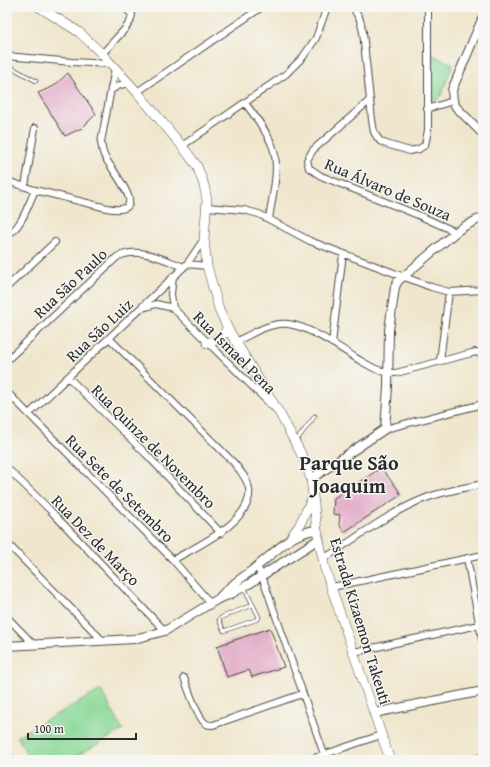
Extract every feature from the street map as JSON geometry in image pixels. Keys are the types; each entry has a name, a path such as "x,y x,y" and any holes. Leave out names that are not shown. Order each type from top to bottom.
{"main road":[{"name":"Estrada Kizaemon Takeuti","path":"39,7 79,32 102,54 137,92 195,162 204,185 207,206 204,239 207,266 219,309 236,342 296,441 305,462 311,479 318,535 323,559 390,760"},
{"path":"207,343 221,338 228,328"},
{"path":"288,540 299,526 313,497"}],"street":[{"path":"102,54 130,22 132,15 125,7"},
{"path":"137,92 262,7"},
{"path":"182,146 286,74 303,57 316,38 327,7"},
{"path":"353,7 360,20 363,32 372,120 377,137 380,141 386,144 410,151 419,149 425,145 428,130 428,7"},
{"path":"483,17 452,90 453,101 460,113 483,134"},
{"path":"7,56 113,66 111,90 101,142 102,150 128,194 130,201 128,206 124,209 118,210 35,190 7,181"},
{"path":"111,90 120,85 129,83"},
{"name":"Rua Álvaro de Souza","path":"370,100 313,150 307,160 309,168 321,176 418,214 456,232"},
{"path":"427,110 453,101"},
{"path":"245,103 273,145 276,157 276,170 269,218"},
{"path":"25,186 35,128"},
{"path":"7,235 18,226 35,190"},
{"path":"207,206 244,210 269,218 287,230 343,254 431,287 449,292 483,290"},
{"path":"384,429 388,387 388,330 395,287 403,276 463,226 483,217"},
{"name":"Rua São Luiz","path":"29,414 142,308 185,265 204,239"},
{"path":"7,287 55,242"},
{"name":"Rua São Paulo","path":"7,360 111,261 123,254 130,252 141,253 185,265"},
{"path":"332,343 343,254"},
{"path":"185,265 207,266"},
{"name":"Rua Ismael Pena","path":"172,308 171,294 173,276"},
{"path":"440,360 449,292"},
{"name":"Rua Ismael Pena","path":"142,308 156,304 172,308 280,414"},
{"path":"236,342 271,326 286,324 297,326 332,343 378,371 387,373 396,373 440,360 476,352 483,355"},
{"path":"109,338 234,463 248,482 250,490 249,499 244,509 221,533 173,560"},
{"name":"Rua Quinze de Novembro","path":"68,377 146,454 221,533"},
{"name":"Rua Sete de Setembro","path":"7,392 215,601"},
{"path":"311,479 384,429 483,404"},
{"name":"Rua Dez de Março","path":"7,468 50,510 165,631"},
{"path":"323,559 380,523 417,502 440,493 483,484"},
{"path":"215,601 232,585 257,567 288,540 304,532 318,535"},
{"path":"7,646 134,639 165,631 215,601 244,587 262,576 318,535"},
{"path":"7,543 103,641"},
{"path":"332,587 483,555"},
{"path":"467,558 481,625 483,644"},
{"path":"257,567 262,576 325,757"},
{"path":"7,617 34,645"},
{"path":"354,652 481,625"},
{"path":"7,641 19,645"},
{"path":"184,678 200,717 205,724 209,725 302,694"},
{"path":"374,713 483,691"},
{"path":"308,760 325,757 381,735"},
{"path":"7,754 10,760"},
{"path":"468,760 483,757"}],"lane":[{"path":"7,65 36,81"},
{"path":"296,441 315,416"},
{"path":"244,587 259,617 258,619 224,631 219,620 222,617 252,604"}],"green space":[{"path":"429,54 453,64 441,96 437,100 432,99 429,95"},
{"path":"101,690 123,730 69,760 30,760 17,736"}],"building":[{"path":"68,73 96,114 82,128 65,136 38,93 54,86"},
{"path":"381,468 401,495 344,532 339,524 340,515 333,514 334,498"},
{"path":"270,628 284,667 252,677 249,670 227,677 217,646"}],"district":[{"name":"Parque São Joaquim","path":"349,474"}]}
